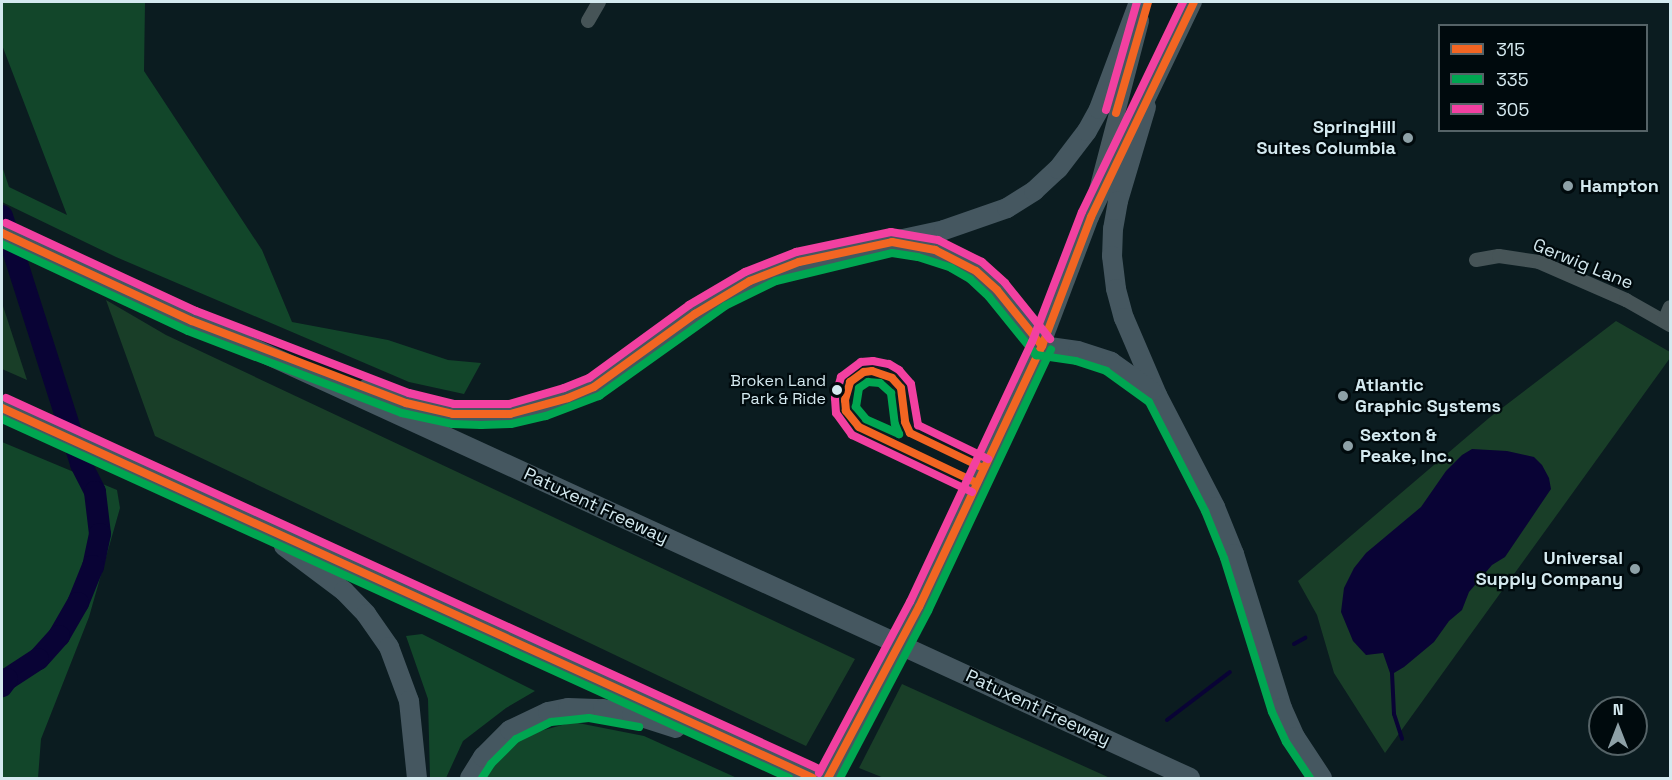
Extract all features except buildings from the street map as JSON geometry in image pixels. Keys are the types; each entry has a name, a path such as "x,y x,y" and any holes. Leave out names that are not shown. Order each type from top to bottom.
{"highway":[{"path":"192,321 406,403 453,414 510,414 544,406 594,387 720,297 772,271 828,255 976,221 1007,208 1034,191 1076,148 1100,109 1140,2"},
{"path":"1146,106 1118,201 1112,256 1116,289 1124,318 1157,395 1215,507 1233,554 1282,708 1295,737 1322,778"},
{"name":"Patuxent Freeway","path":"2,233 1190,778"},
{"path":"892,242 935,250 976,271 997,290 1042,346 1071,350 1111,362 1157,395"},
{"path":"2,408 813,778"},
{"path":"217,505 291,550 344,591 378,630 399,670 409,700 417,778"},
{"path":"470,778 483,757 510,730 548,712 568,708 589,707 632,714 770,759"}],"main road":[{"path":"1091,218 1119,98 1148,2"},
{"path":"828,778 919,607 1042,346 1091,218 1194,2"}],"street":[{"path":"588,21 599,2"},
{"name":"Gerwig Lane","path":"1476,260 1499,256 1539,262 1626,300 1667,323"},
{"path":"1667,323 1671,307"}],"green space":[{"path":"2,2 145,2 144,71 262,250 292,322 388,340 448,360 481,363 464,394 409,382 116,257 2,202 2,166 9,187 67,215 2,45"},
{"path":"106,300 166,335 855,659 806,746 155,436"},
{"path":"2,303 27,380 2,369"},
{"path":"1616,321 1670,352 1670,358 1385,753 1334,673 1317,615 1298,581 1489,418"},
{"path":"2,442 117,490 120,508 89,617 41,739 38,778 2,778"},
{"path":"422,634 535,691 506,708 463,741 446,778 430,778 428,699 406,636"},
{"path":"902,684 1110,778 884,778 859,768"},
{"path":"573,722 644,736 737,778 482,778 515,738"}],"shaded area":[{"path":"1472,449 1507,451 1534,457 1542,465 1549,478 1551,489 1505,557 1492,565 1469,592 1462,610 1449,621 1434,642 1404,667 1390,673 1383,653 1366,655 1353,641 1341,612 1344,588 1354,568 1366,553 1421,507 1446,471 1462,455"}],"waterway":[{"path":"2,216 81,464 95,492 100,534 93,566 78,603 59,636 38,659 7,679 2,686"},
{"path":"1294,644 1305,638"},
{"path":"1167,720 1230,672"},
{"path":"1392,673 1394,714 1402,739"}],"transit line":[{"name":"305","path":"1106,110 1137,2"},
{"name":"315","path":"1116,113 1148,2"},
{"name":"305","path":"819,773 910,602 1032,342 1082,212 1183,2"},
{"name":"315","path":"828,778 919,607 1042,346 1091,217 1194,2"},
{"name":"305","path":"6,223 196,311 409,393 454,404 509,404 564,388 589,378 689,305 745,272 796,252 891,232 938,240 982,262 1005,283 1050,339"},
{"name":"315","path":"2,233 192,321 406,403 453,414 510,414 568,398 594,387 695,314 750,281 799,262 892,242 935,250 976,271 997,290 1042,346"},
{"name":"335","path":"2,244 188,331 402,413 452,424 481,425 511,424 546,416 599,396 725,306 776,281 892,253 918,257 951,268 970,279 989,297 1036,355 1076,361 1106,371 1149,402 1205,511 1224,558 1272,712 1286,742 1310,778"},
{"name":"335","path":"840,778 928,611 1051,350"},
{"name":"305","path":"972,492 852,435 836,413 835,398 841,377 861,362 873,361 889,364 899,370 911,384 918,425 988,459"},
{"name":"315","path":"977,483 859,427 846,411 845,400 850,382 864,372 872,371 892,378 901,388 905,422 910,433 983,468"},
{"name":"335","path":"868,382 880,383 891,393 895,424 899,434 866,419 856,407 859,388 868,382"},
{"name":"305","path":"6,398 817,768"},
{"name":"315","path":"2,408 813,778"},
{"name":"335","path":"2,419 789,778"},
{"name":"335","path":"482,778 491,764 516,739 551,722 589,718 639,727"}],"place":[{"name":"SpringHill Suites Columbia","path":"1408,138"},
{"name":"Hampton","path":"1568,186"},
{"name":"Broken Land Park & Ride","path":"837,390"},
{"name":"Atlantic Graphic Systems","path":"1343,396"},
{"name":"Sexton & Peake, Inc.","path":"1348,446"},
{"name":"Universal Supply Company","path":"1635,569"}]}
